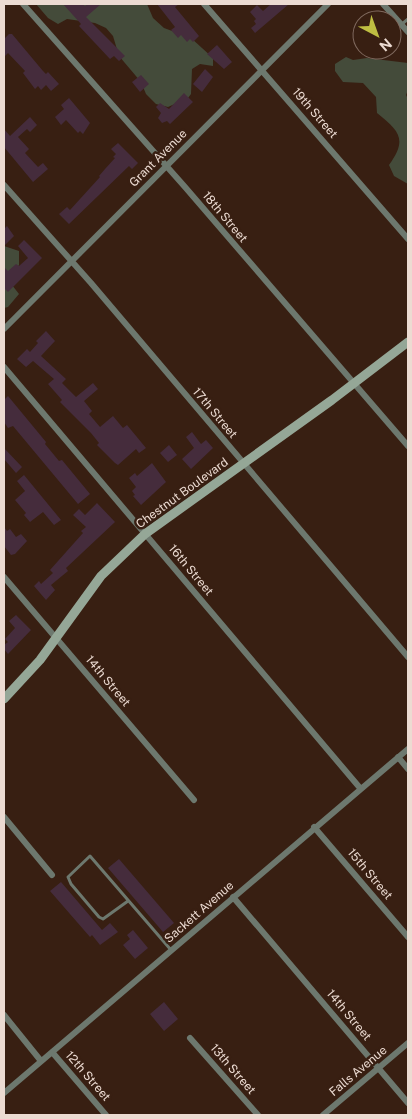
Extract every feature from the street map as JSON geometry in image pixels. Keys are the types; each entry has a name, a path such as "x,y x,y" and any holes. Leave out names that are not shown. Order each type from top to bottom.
{"street":[{"name":"18th Street","path":"23,4 408,446"},
{"name":"19th Street","path":"204,4 408,239"},
{"name":"Grant Avenue","path":"4,328 328,4"},
{"path":"402,25 408,32"},
{"name":"17th Street","path":"4,184 408,657"},
{"name":"Chestnut Boulevard","path":"4,699 40,660 102,576 145,534 354,384 408,342"},
{"name":"16th Street","path":"4,367 360,788"},
{"name":"14th Street","path":"4,577 194,800"},
{"name":"Sackett Avenue","path":"4,1093 314,827 408,749"},
{"path":"398,757 408,770"},
{"path":"4,817 52,874"},
{"name":"15th Street","path":"314,827 408,937"},
{"name":"14th Street","path":"233,897 408,1103"},
{"path":"4,1015 41,1060"},
{"name":"13th Street","path":"190,1038 258,1115"},
{"name":"Falls Avenue","path":"323,1115 408,1043"},
{"name":"12th Street","path":"52,1052 106,1115"}],"lane":[{"path":"402,25 408,19"},
{"path":"128,901 103,919 99,917 71,884 68,877 90,856 171,951"}],"green space":[{"path":"36,4 147,4 153,18 164,28 191,38 213,58 213,66 200,64 192,69 191,94 188,98 168,107 156,104 146,94 141,82 119,56 113,36 106,28 95,23 67,19 58,24 48,18"},
{"path":"346,57 352,60 383,60 408,63 408,90 406,95 408,99 408,184 394,176 389,165 398,148 398,136 391,125 377,113 376,97 363,83 343,82 335,71 335,64"},
{"path":"4,246 19,251 19,265 12,275 12,285 19,294 8,307 4,308"}],"building":[{"path":"63,4 82,4 85,6 88,4 101,4 86,17 125,56 119,61 114,56 110,59 79,26 81,24"},
{"path":"157,4 179,4 175,7 199,36 193,42 190,39 187,42 181,35 178,38 171,30 175,27"},
{"path":"271,4 289,4 255,33 251,28 256,24 254,21 256,19 250,12 257,5 263,11"},
{"path":"9,34 12,34 46,74 48,72 59,84 51,91 46,85 41,90 38,86 35,89 23,73 25,71 8,53 4,57 4,39"},
{"path":"217,45 232,62 224,69 207,54"},
{"path":"205,69 213,77 202,92 193,84"},
{"path":"141,75 149,84 140,92 132,82"},
{"path":"184,93 193,102 170,124 167,121 162,123 158,118 161,113 156,107 160,103 169,109"},
{"path":"69,98 90,123 83,134 80,131 78,133 66,120 61,125 55,117 64,109 61,105"},
{"path":"30,117 37,125 30,132 27,129 18,137 29,149 25,153 38,167 43,163 48,169 33,182 4,147 4,129 10,136"},
{"path":"118,143 138,163 132,169 129,166 69,224 59,214 67,207 70,210 100,177 115,158 113,157 116,154 111,149"},
{"path":"7,226 14,236 4,246 4,229"},
{"path":"24,240 42,258 8,292 4,288 4,267 8,271 16,264 19,266 28,258 18,246"},
{"path":"46,331 55,341 41,356 66,379 62,383 76,397 93,383 98,389 84,401 92,411 89,414 100,427 113,416 123,428 127,425 146,448 139,453 136,449 118,465 115,463 97,445 99,443 91,433 60,402 62,400 48,384 54,379 33,361 26,367 17,359 27,349 30,352 38,343 36,341"},
{"path":"8,396 46,442 45,444 59,461 62,460 90,494 78,504 13,426 8,428 4,422 4,400"},
{"path":"192,432 201,444 206,440 213,448 191,469 182,459 194,448 186,437"},
{"path":"169,445 177,455 168,462 160,453"},
{"path":"4,448 22,467 16,473 4,459"},
{"path":"152,463 166,482 141,505 133,496 135,495 132,491 136,487 129,478 135,473 137,476"},
{"path":"24,475 61,520 54,525 43,512 30,522 24,515 26,513 15,500 25,491 17,481"},
{"path":"97,503 115,522 66,568 68,571 51,585 55,590 46,600 34,586 39,581 41,584 53,573 50,570 83,533 81,531 86,527 73,515 79,509 85,515"},
{"path":"4,527 7,531 10,529 16,537 21,534 27,541 15,554 11,555 4,546"},
{"path":"16,615 31,630 8,654 4,649 4,645 8,642 5,639 15,628 9,621"},
{"path":"119,859 174,923 163,932 108,868"},
{"path":"61,882 102,930 110,923 118,932 100,945 92,935 90,937 50,891"},
{"path":"133,930 148,948 135,959 123,945 130,939 127,935"},
{"path":"164,1002 178,1019 164,1031 150,1014"}]}
